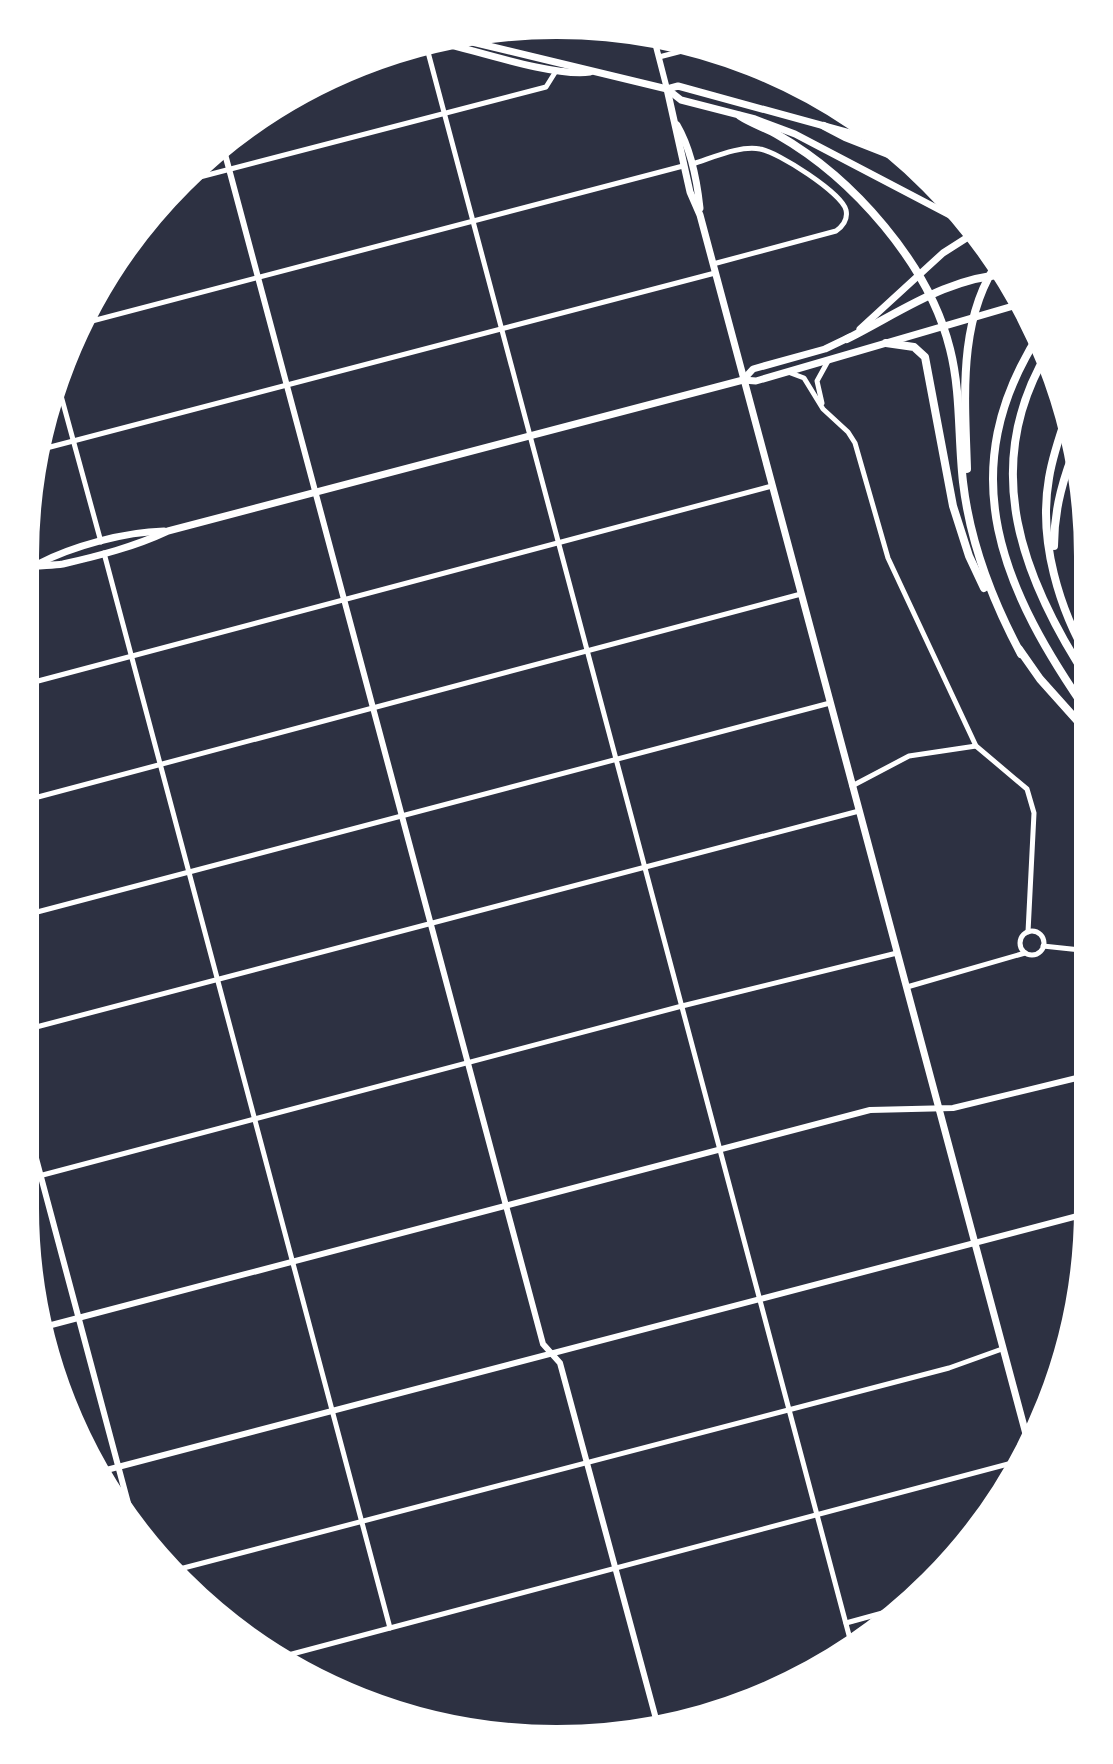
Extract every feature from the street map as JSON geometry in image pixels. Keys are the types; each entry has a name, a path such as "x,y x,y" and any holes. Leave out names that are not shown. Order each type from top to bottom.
{"highway":[{"path":"740,116 810,156 877,218 910,261 932,299 950,350 956,383 962,479 974,537 991,592 1021,654"},
{"path":"824,126 890,155"},
{"path":"974,537 967,475 968,345 981,294 994,270"},
{"path":"847,339 937,290 997,276"},
{"path":"886,343 914,347 925,357 946,477 960,532 979,578 1021,654 1079,723"},
{"path":"1034,345 1009,388 1000,414 993,450 993,497 1003,547 1027,611 1079,699"},
{"path":"1042,365 1016,433 1011,467 1014,503 1022,544 1036,584 1079,664"},
{"path":"1063,429 1054,456 1047,503 1050,550 1061,598 1079,640"},
{"path":"1061,598 1055,560 1055,520 1070,462"}],"main road":[{"path":"470,41 667,89 681,100 755,119 795,134 951,215"},
{"path":"451,45 556,71 590,72"},
{"path":"667,89 678,86 869,138"},
{"path":"667,89 676,123 677,142 687,165 1026,1436"},
{"path":"743,380 753,369 825,349 847,339 873,319 937,257 970,236"},
{"path":"34,566 60,564 104,553 142,543 168,531 743,380 756,381 1015,306"},
{"path":"34,564 56,555 140,532 168,531"}],"street":[{"path":"655,44 667,89"},
{"path":"428,50 850,1640"},
{"path":"659,57 685,50"},
{"path":"197,178 546,87 556,71"},
{"path":"46,448 502,329 714,268 836,231 847,213 840,199 769,152 749,148 90,322"},
{"path":"225,153 543,1344 560,1363 656,1720"},
{"path":"828,361 816,383 821,402 831,417"},
{"path":"788,372 804,378 821,406 855,443 888,558 976,746 1027,789 1034,813 1028,932"},
{"path":"60,394 101,542"},
{"path":"34,682 772,486"},
{"path":"104,553 390,1628"},
{"path":"34,798 801,594"},
{"path":"34,913 830,703"},
{"path":"852,786 909,756 976,746"},
{"path":"34,1028 859,811"},
{"path":"1025,953 1020,942 1028,932 1041,935 1043,946"},
{"path":"1043,946 1079,950"},
{"path":"906,987 1025,953 1036,954 1043,946"},
{"path":"34,1178 682,1006 897,953"},
{"path":"48,1326 870,1110 953,1108 1079,1078"},
{"path":"34,1153 129,1508"},
{"path":"105,1470 1079,1216"},
{"path":"180,1569 949,1368 1002,1349"},
{"path":"287,1655 1012,1463"},
{"path":"846,1623 887,1612"}]}
